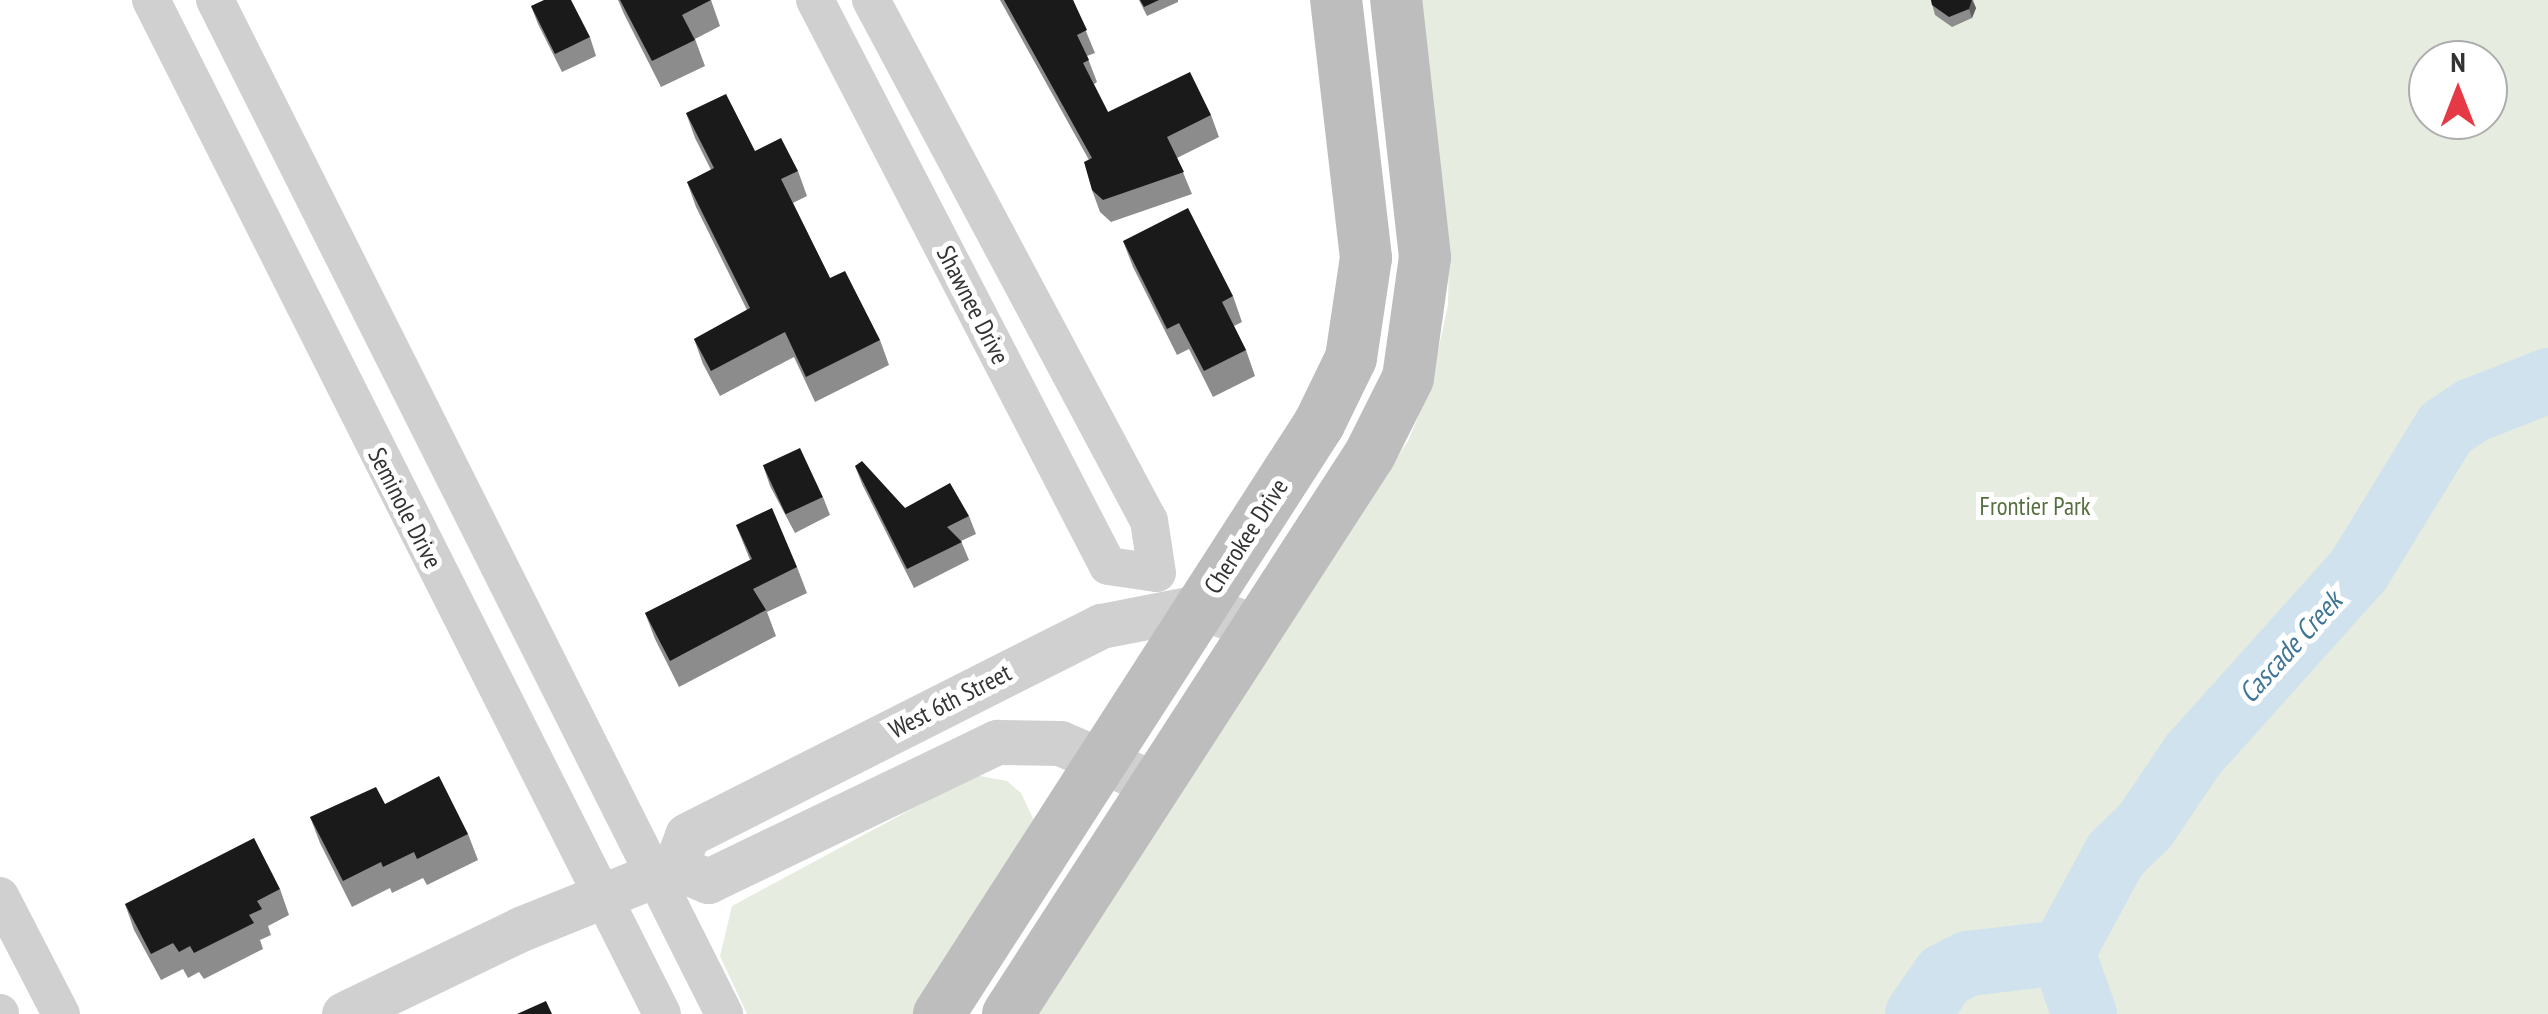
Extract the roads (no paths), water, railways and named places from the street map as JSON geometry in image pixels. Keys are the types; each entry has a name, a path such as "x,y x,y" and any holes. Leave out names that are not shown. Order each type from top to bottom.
{"main road":[{"name":"Cherokee Drive","path":"939,1014 1100,758 1319,424 1360,326 1364,240 1336,0"},
{"path":"1008,1014 1392,416 1418,337 1425,256 1396,0"}],"street":[{"name":"Seminole Drive","path":"151,0 599,896 662,1014"},
{"path":"215,0 663,872 724,1014"},
{"name":"Shawnee Drive","path":"814,0 1108,566 1157,573 1149,521 871,0"},
{"path":"1157,573 1199,608"},
{"name":"West 6th Street","path":"1155,784 1060,743 997,742 708,881 663,872 687,836 1101,626 1199,608 1257,627"},
{"path":"344,1014 599,896 663,872"},
{"path":"0,896 61,1014"}],"waterway":[{"name":"Cascade Creek","path":"1917,1014 1944,975 1968,963 2062,952 2115,854 2145,825 2192,755 2358,570 2445,428 2472,410 2548,380"},
{"name":"Cascade Creek","path":"2062,952 2084,1014"}],"park label":[{"name":"Frontier Park","path":"2035,506"}]}
